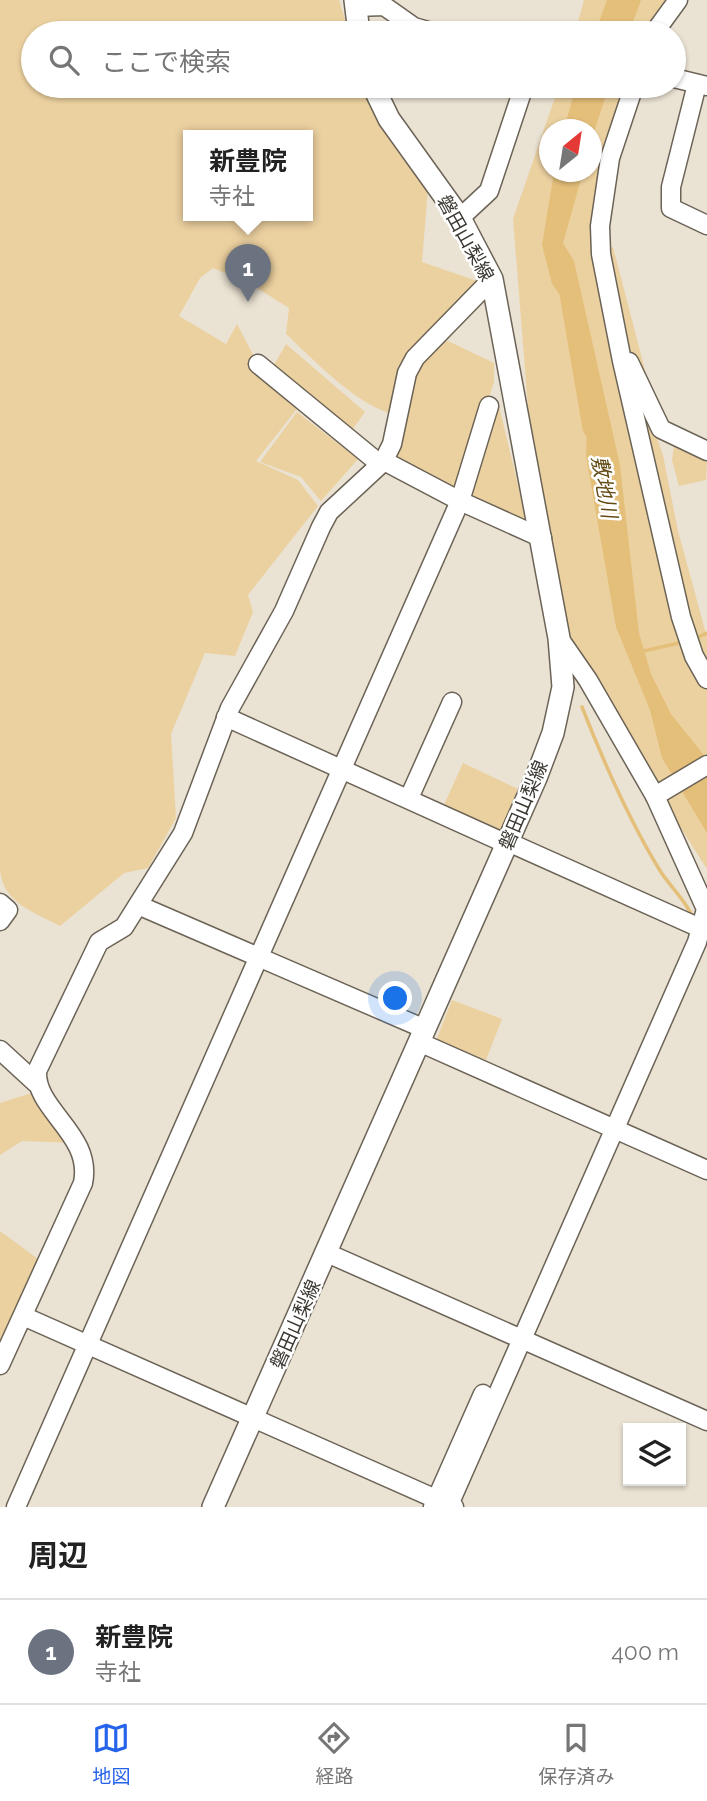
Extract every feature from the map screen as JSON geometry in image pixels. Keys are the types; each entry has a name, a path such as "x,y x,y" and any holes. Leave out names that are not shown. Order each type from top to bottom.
{"main road":[{"path":"356,3 358,21"},
{"name":"磐田山梨線","path":"213,1507 507,843 554,733 564,687 559,638 542,538 492,279 460,218 389,119 379,98"}],"street":[{"path":"658,21 667,0"},
{"path":"662,21 678,0"},
{"path":"356,3 384,6 405,21"},
{"path":"702,85 671,187 671,208 707,225"},
{"path":"460,218 489,191 520,98"},
{"path":"630,98 610,159 600,226 602,266 681,617 694,656 707,679"},
{"path":"36,1083 37,1071 99,942 124,927 183,833 226,717 284,611 325,520 383,462 392,444 407,373 415,358 492,279"},
{"path":"621,350 662,429 707,451"},
{"path":"258,364 375,460 542,538"},
{"path":"16,1507 90,1345 460,501 489,406"},
{"path":"559,638 588,680 691,852"},
{"path":"409,798 452,702"},
{"path":"226,717 507,843 701,939"},
{"path":"659,799 707,765"},
{"path":"23,1316 253,1416 444,1505 515,1336 701,939 706,909 659,799"},
{"path":"0,903 8,910 0,921"},
{"path":"138,905 707,1170"},
{"path":"0,1051 36,1083 77,1143 86,1168 83,1183 0,1366"},
{"path":"327,1253 707,1421"}],"shaded area":[{"path":"0,0 339,0 345,21 21,21 21,98 368,98 370,106 429,176 422,262 477,281 428,344 448,341 494,363 494,382 457,493 386,462 397,415 383,411 353,393 286,334 289,308 251,284 213,268 200,278 179,316 226,344 237,324 258,364 270,372 286,344 365,412 350,433 303,401 256,461 298,480 318,506 248,595 253,612 235,656 205,653 171,734 176,818 148,868 124,873 60,926 13,899 2,881"},
{"path":"584,0 683,0 673,21 578,21"},
{"path":"555,98 639,98 593,232 608,270 610,248 613,247 652,397 634,375 663,455 678,531 707,637 707,869 566,648 536,507 513,219 539,144 539,182 602,182 602,119 548,119"},
{"path":"498,402 528,527 468,499"},
{"path":"297,412 358,459 321,501 301,477 260,462"},
{"path":"674,445 707,460 706,480 679,486 672,460"},
{"path":"463,763 518,789 500,833 443,807"},
{"path":"452,1000 502,1019 486,1060 436,1041"},
{"path":"41,1090 77,1143 22,1141 0,1155 0,1103"},
{"path":"0,1231 46,1265 0,1365"}],"water":[{"path":"607,0 641,0 633,21 599,21"},
{"path":"573,98 605,98 598,119 567,119"},
{"path":"552,182 580,182 563,243 574,261 620,465 639,633 651,674 671,714 707,759 707,833 662,758 650,710 616,627 586,456 588,400 572,311 552,284 542,245"}],"waterway":[{"name":"敷地川","path":"570,294 593,428"},
{"path":"694,639 707,633"},
{"path":"644,651 683,642"},
{"path":"582,707 637,830 659,869 693,918"}],"place":[{"name":"新豊院","path":"248,302"}]}
